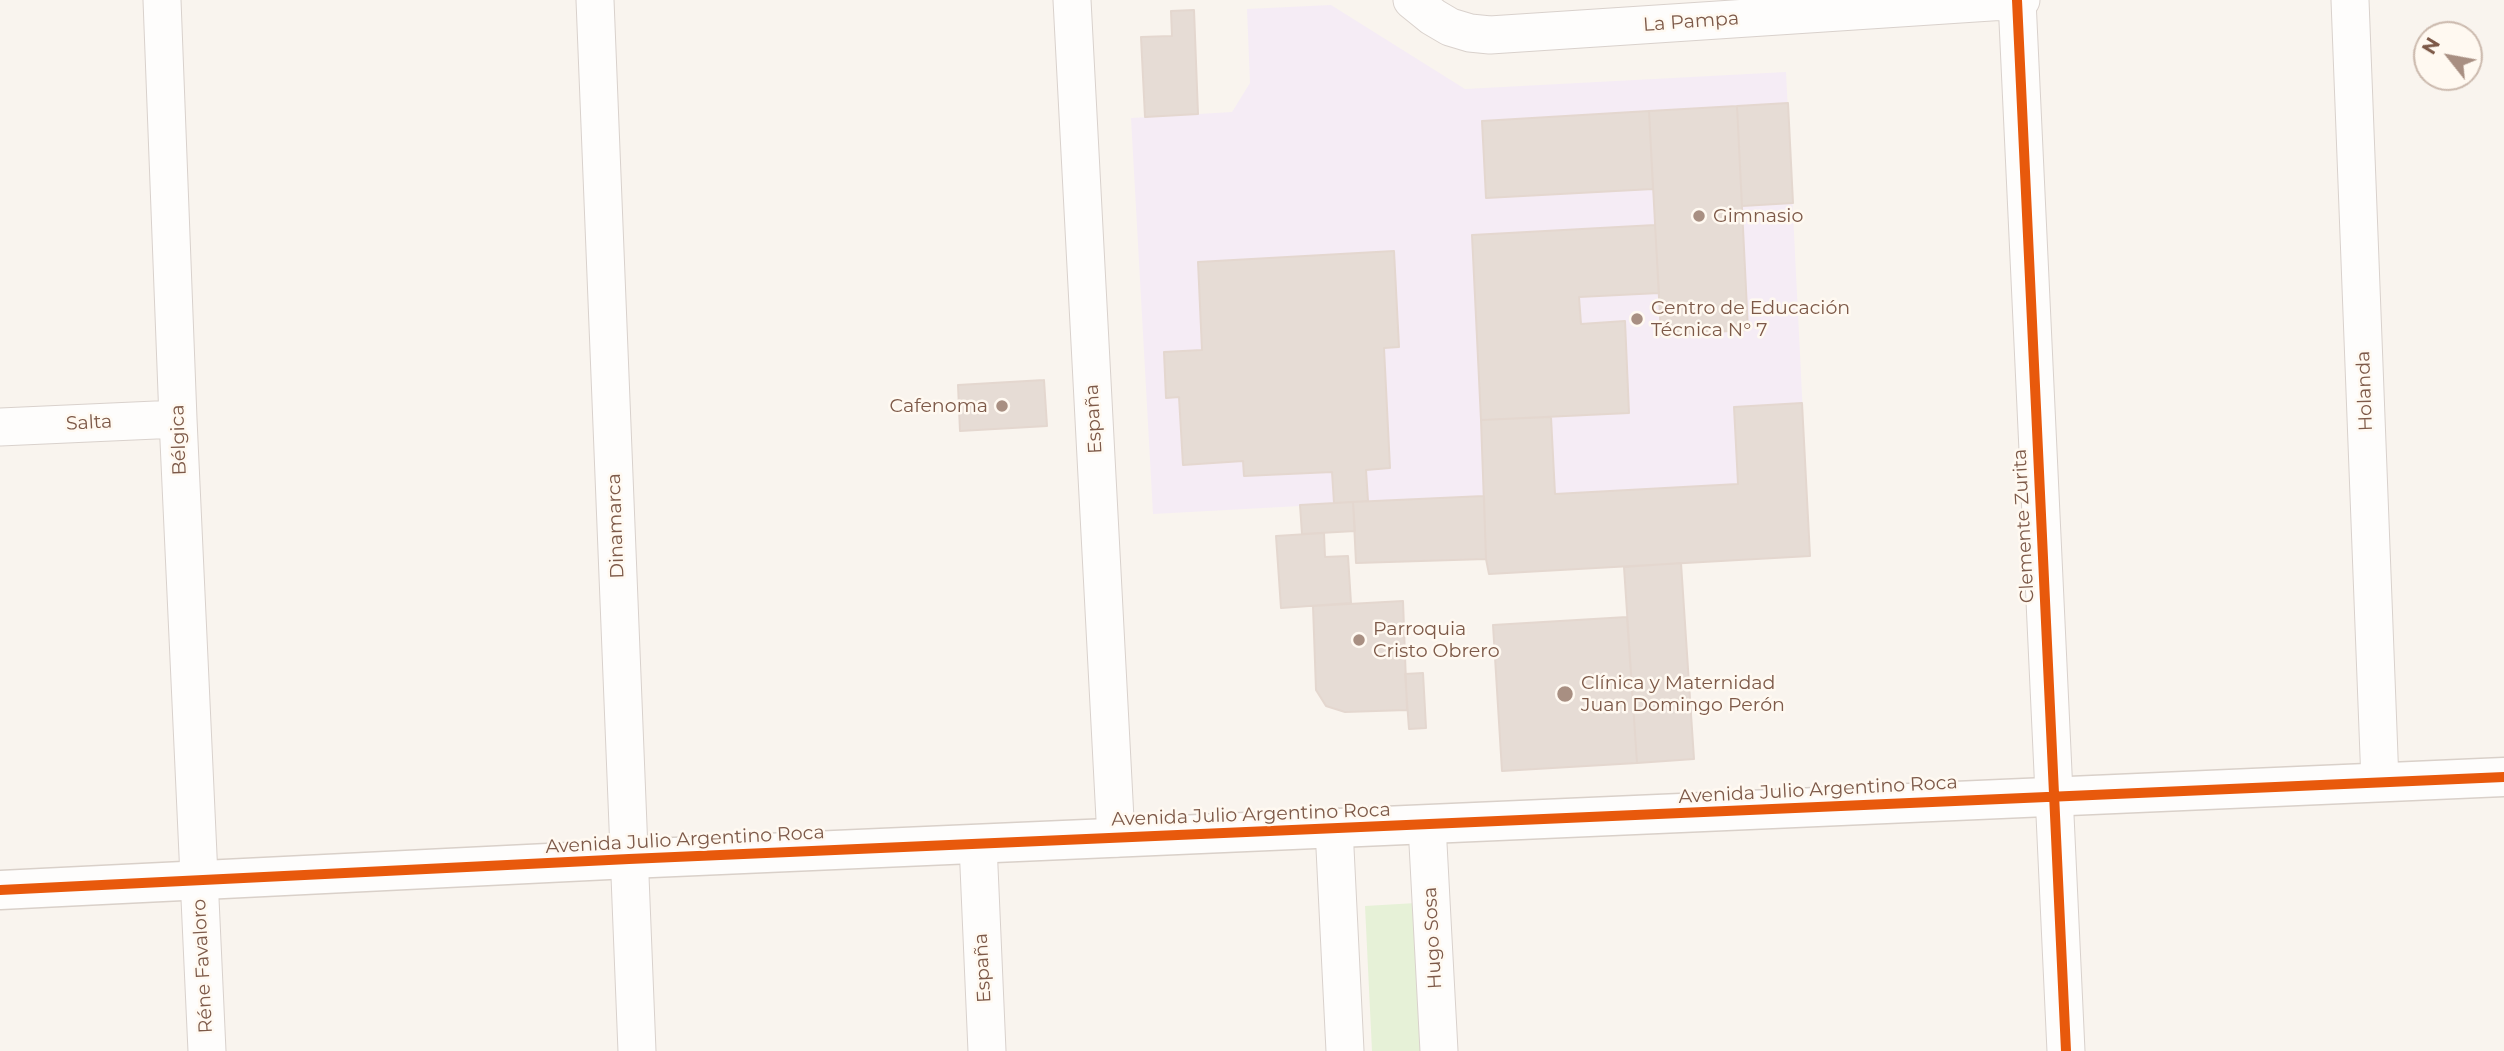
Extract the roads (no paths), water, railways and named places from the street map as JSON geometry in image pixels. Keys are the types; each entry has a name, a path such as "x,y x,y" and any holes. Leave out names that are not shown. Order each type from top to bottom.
{"street":[{"name":"Bélgica","path":"162,0 198,880"},
{"name":"Dinamarca","path":"595,0 637,1051"},
{"name":"España","path":"1072,0 1116,838"},
{"name":"La Pampa","path":"1412,0 1450,27 1490,35 1887,4 2019,0"},
{"name":"Clemente Zurita","path":"2019,0 2066,1051"},
{"name":"Holanda","path":"2350,0 2380,782"},
{"name":"Salta","path":"0,427 178,419"},
{"name":"Avenida Julio Argentino Roca","path":"0,890 629,859 2504,777"},
{"name":"Hugo Sosa","path":"1427,825 1438,1051"},
{"path":"1334,828 1345,1051"},
{"name":"España","path":"978,844 987,1051"},
{"name":"Réne Favaloro","path":"198,880 207,1051"}],"place":[{"name":"Gimnasio","path":"1699,216"},
{"name":"Centro de Educación Técnica N° 7","path":"1637,319"},
{"name":"Cafenoma","path":"1002,406"},
{"name":"Parroquia Cristo Obrero","path":"1359,640"},
{"name":"Clínica y Maternidad Juan Domingo Perón","path":"1565,694"}]}
